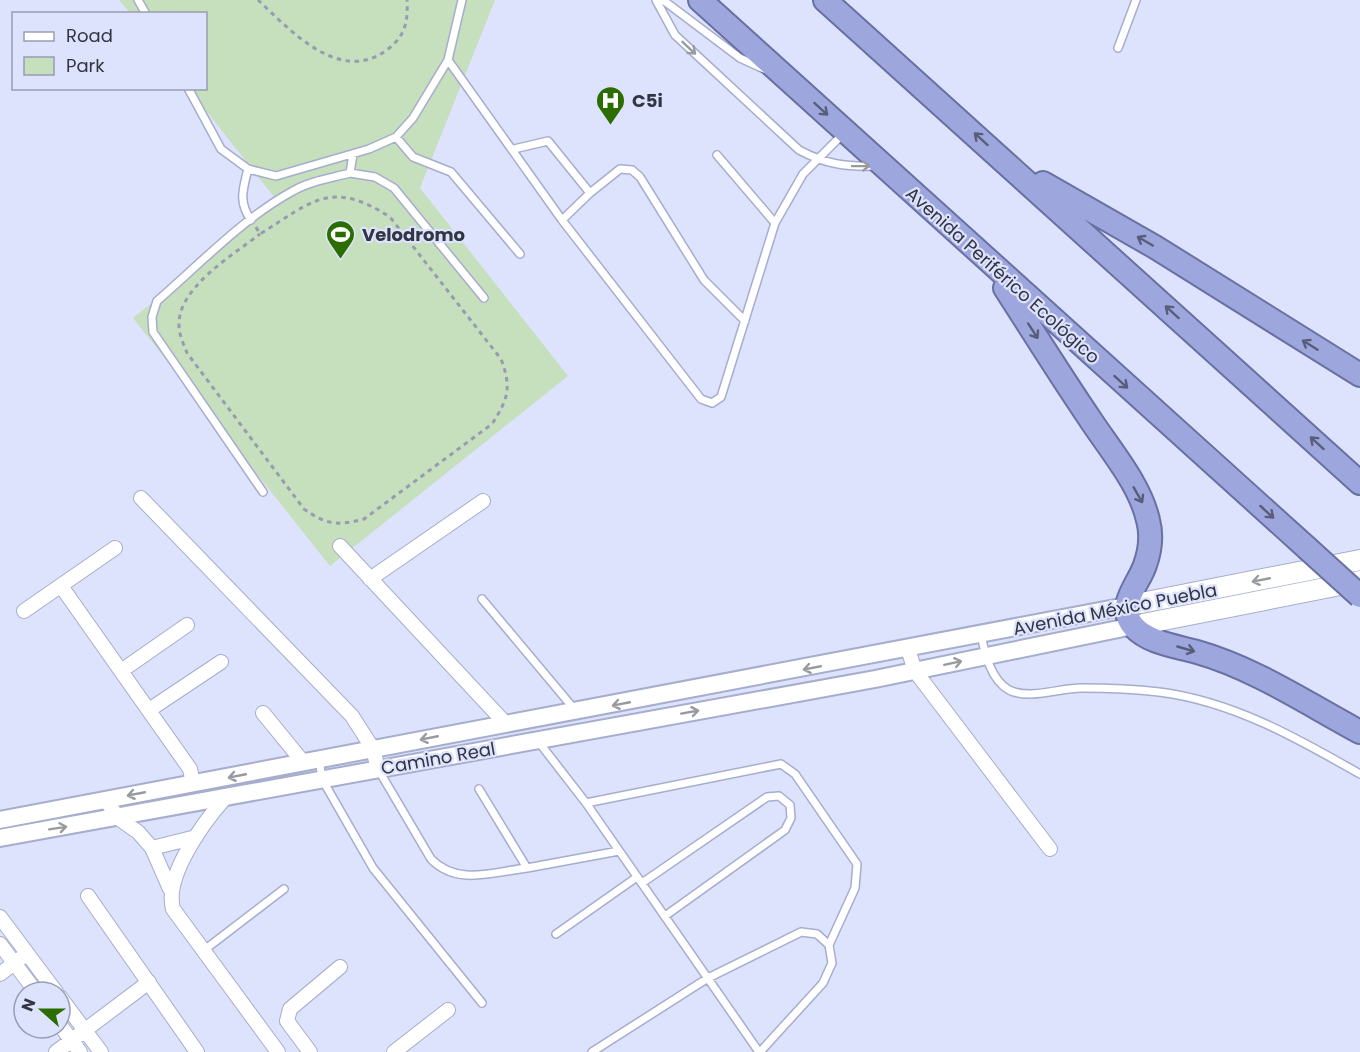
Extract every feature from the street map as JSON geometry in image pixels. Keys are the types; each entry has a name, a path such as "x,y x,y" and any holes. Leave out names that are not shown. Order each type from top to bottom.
{"highway":[{"name":"Avenida Periférico Ecológico","path":"700,0 1360,596"},
{"path":"825,0 1360,483"},
{"path":"1006,162 1155,247 1360,375"},
{"path":"990,264 1146,509 1150,528 1149,547 1145,567 1132,588 1129,616 1150,639 1204,654 1259,677 1360,732"}],"main road":[{"name":"Avenida México Puebla","path":"1129,616 1360,560"},
{"name":"Avenida México Puebla","path":"1129,616 1360,581"}],"street":[{"path":"141,498 352,716 372,749 378,769"},
{"path":"370,579 483,501"},
{"path":"340,546 506,724"},
{"path":"24,611 115,548"},
{"path":"61,586 190,769 193,783"},
{"name":"Avenida México Puebla","path":"870,657 981,635 1129,616"},
{"name":"Avenida México Puebla","path":"875,679 985,656 1129,616"},
{"path":"121,671 187,625"},
{"path":"908,649 915,671 1050,849"},
{"name":"Camino Real","path":"0,820 870,657"},
{"path":"148,710 221,662"},
{"name":"Camino Real","path":"0,838 875,679"},
{"path":"263,713 311,761"},
{"path":"170,889 196,837 225,798"},
{"path":"106,800 118,818 138,832 152,848 170,889 173,909 278,1052"},
{"path":"152,848 196,837"},
{"path":"88,896 197,1052"},
{"path":"0,917 47,980"},
{"path":"0,944 27,980"},
{"path":"0,974 27,953"},
{"path":"310,1052 287,1021 287,1015 290,1009 340,967"},
{"path":"56,1052 76,1046 85,1030 149,982"},
{"path":"394,1052 448,1010"},
{"path":"72,1013 101,1052"},
{"path":"409,1041 418,1052"}],"lane":[{"path":"189,90 221,149 248,169 276,176 352,154 396,137 413,118 448,60 462,0"},
{"path":"656,0 675,35 799,150 816,160 842,167 884,166"},
{"path":"663,0 740,58 792,82"},
{"path":"1118,48 1136,0"},
{"path":"448,60 514,149 562,220 700,399 712,403 721,398 775,223 803,174 846,131"},
{"path":"396,137 412,157 451,172 520,254"},
{"path":"514,149 548,141 590,193"},
{"path":"350,173 352,154"},
{"path":"717,155 775,223"},
{"path":"248,169 241,198 242,206 251,220"},
{"path":"562,220 620,169 632,170 640,177 704,280 745,321"},
{"path":"263,492 153,332 152,317 157,301 251,220 292,191 309,183 350,173 375,177 394,188 484,298"},
{"path":"482,599 576,712"},
{"path":"981,635 985,656 999,683 1011,691 1024,693 1080,688 1160,692 1265,721 1360,774"},
{"path":"537,740 586,803 760,1052 823,983 832,963 829,945 855,888 857,864 795,774 781,764 586,803"},
{"path":"311,761 373,868 482,1004"},
{"path":"378,769 431,859 442,871 458,876 527,868 619,851"},
{"path":"478,789 527,868"},
{"path":"556,934 767,797 779,796 790,805 791,818 785,830 665,916"},
{"path":"203,951 284,889"},
{"path":"592,1052 708,978 801,932 817,934 829,945"}],"path":[{"path":"258,0 306,44 330,57 349,62 379,56 400,40 408,23 407,0"},
{"path":"339,196 365,202 390,217 501,358 508,378 506,402 492,424 364,519 341,525 320,520 304,509 187,353 179,327 182,304 196,285 261,234 315,200 339,196"},
{"path":"251,220 261,234"}],"green space":[{"name":"Velodromo","path":"119,0 495,0 420,188 568,376 330,566 133,318 278,202 190,90 207,90 207,12 129,12"}],"place":[{"name":"C5i","path":"611,126"},
{"name":"Velodromo","path":"341,260"}]}
